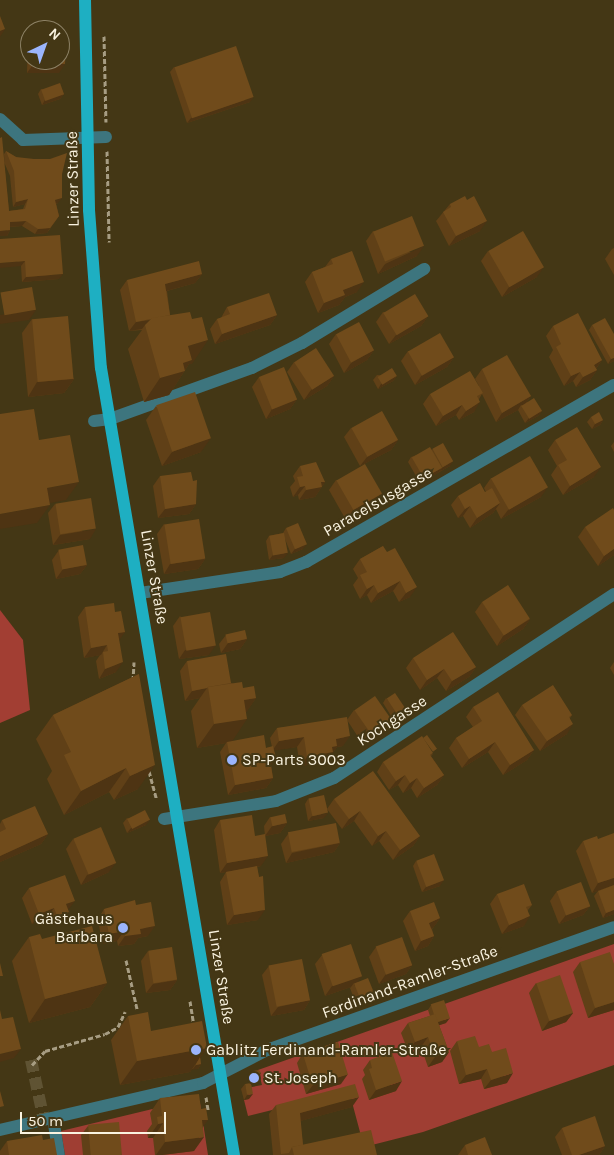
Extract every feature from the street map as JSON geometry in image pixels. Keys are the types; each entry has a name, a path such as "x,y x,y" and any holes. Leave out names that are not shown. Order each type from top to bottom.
{"main road":[{"name":"Linzer Straße","path":"85,0 92,273 101,368 180,818 234,1155"}],"street":[{"path":"0,119 23,140 106,137"},
{"path":"94,422 110,419 252,368 302,343 424,268"},
{"name":"Paracelsusgasse","path":"140,593 280,572 306,562 614,385"},
{"name":"Kochgasse","path":"164,819 180,818 276,801 334,778 614,594"},
{"name":"Ferdinand-Ramler-Straße","path":"220,1077 244,1060 267,1050 614,927"},
{"path":"0,1130 220,1077"},
{"path":"53,1118 59,1155"}],"path":[{"path":"126,960 137,1009"},
{"path":"32,1065 45,1051 105,1034 118,1026 125,1012"}],"shaded area":[{"path":"0,610 23,640 30,710 0,723"},
{"path":"614,944 614,1065 423,1132 364,1147 349,1091 248,1116 244,1100 249,1098 247,1088 262,1085 258,1070"},
{"path":"194,1099 200,1103 208,1155 65,1155 61,1131"}],"building":[{"path":"0,16 5,29 0,31"},
{"path":"236,46 254,97 192,118 175,67"},
{"path":"60,83 64,94 45,101 41,90"},
{"path":"2,137 9,211 25,209 28,199 16,202 14,171 6,151 16,157 34,159 50,159 67,153 62,174 62,198 55,200 59,216 50,228 38,229 26,221 10,222 10,230 0,231 0,138"},
{"path":"465,196 467,200 474,196 487,221 456,236 443,212 451,207 450,204"},
{"path":"412,216 424,246 385,261 373,232"},
{"path":"523,231 544,267 509,287 488,251"},
{"path":"60,235 63,274 26,277 25,261 0,263 0,239"},
{"path":"352,251 364,282 343,290 345,295 324,303 312,272 333,264 331,259"},
{"path":"199,261 202,274 165,284 170,315 136,322 127,280"},
{"path":"32,287 36,310 4,315 0,293"},
{"path":"269,293 277,315 222,334 217,319 230,314 227,307"},
{"path":"415,294 428,316 397,335 383,313"},
{"path":"190,312 192,319 202,317 208,340 188,346 192,360 183,363 185,371 160,378 145,325 152,318"},
{"path":"578,313 602,360 594,365 597,370 583,377 580,372 571,376 556,347 561,344 553,326"},
{"path":"68,316 73,379 38,382 32,319"},
{"path":"605,318 614,334 614,358 611,359 592,325"},
{"path":"359,322 374,350 351,362 336,334"},
{"path":"440,333 454,357 422,376 408,352"},
{"path":"316,348 334,376 312,390 294,362"},
{"path":"507,355 531,396 502,413 482,369"},
{"path":"284,367 297,399 272,410 259,377"},
{"path":"392,368 397,376 382,385 378,377"},
{"path":"470,371 483,393 477,396 480,402 466,411 462,405 443,416 430,394"},
{"path":"195,392 211,438 172,452 156,405"},
{"path":"534,398 542,411 529,419 521,406"},
{"path":"34,409 39,440 70,435 79,482 47,488 50,505 0,514 0,414"},
{"path":"382,411 398,440 367,457 351,428"},
{"path":"599,412 603,420 595,424 591,417"},
{"path":"577,427 601,467 570,486 558,465 567,460 555,440"},
{"path":"443,443 453,461 443,467 433,449"},
{"path":"430,447 442,468 424,478 412,458"},
{"path":"530,456 548,487 509,510 491,478"},
{"path":"316,462 325,482 321,482 322,487 306,490 305,486 300,487 297,477 303,476 300,466"},
{"path":"365,464 382,493 353,510 336,480"},
{"path":"191,472 193,481 197,480 196,504 165,509 160,476"},
{"path":"480,483 485,492 492,488 500,503 477,518 470,506 465,509 458,496"},
{"path":"91,498 96,529 60,534 55,504"},
{"path":"613,508 614,549 604,556 585,527"},
{"path":"199,519 205,559 171,564 164,524"},
{"path":"298,523 307,544 295,549 286,528"},
{"path":"284,533 288,553 273,555 269,536"},
{"path":"83,545 87,565 62,569 58,550"},
{"path":"383,546 387,552 395,548 417,587 406,593 400,581 378,593 374,585 367,589 360,575 367,572 360,559"},
{"path":"508,585 530,619 504,635 482,602"},
{"path":"114,603 115,612 121,611 125,632 118,633 123,662 105,669 103,652 108,651 107,645 91,648 85,607"},
{"path":"210,612 216,645 186,651 180,617"},
{"path":"245,630 247,639 228,643 226,634"},
{"path":"453,632 476,667 452,681 444,669 427,680 413,658"},
{"path":"226,654 231,683 192,691 187,661"},
{"path":"139,674 155,765 130,776 126,768 81,791 64,755 71,752 53,715"},
{"path":"242,682 243,688 254,686 256,698 244,700 247,719 214,724 208,687"},
{"path":"553,685 572,715 569,717 573,724 547,741 522,705"},
{"path":"498,692 534,750 510,765 495,742 469,759 456,738 482,721 473,707"},
{"path":"395,693 405,708 397,714 387,699"},
{"path":"375,696 391,719 371,733 355,710"},
{"path":"347,717 350,736 336,739 337,746 332,747 333,752 307,757 304,737 279,741 277,728"},
{"path":"264,735 266,748 273,746 276,758 270,760 273,778 235,785 227,742"},
{"path":"427,735 437,749 433,752 423,738"},
{"path":"422,736 433,753 430,755 444,775 424,788 417,778 410,783 405,775 396,781 383,762"},
{"path":"373,771 420,836 400,850 386,831 378,836 360,811 349,819 334,799"},
{"path":"324,795 328,813 312,816 308,799"},
{"path":"35,806 48,834 0,856 0,832 6,829 2,820"},
{"path":"145,810 150,820 132,829 127,819"},
{"path":"285,814 287,823 272,826 270,817"},
{"path":"252,815 255,836 265,834 268,856 227,863 220,820"},
{"path":"336,823 340,843 292,852 288,832"},
{"path":"101,827 116,863 89,875 73,839"},
{"path":"614,833 614,878 598,883 583,841 597,836 598,839"},
{"path":"434,854 444,880 426,887 416,861"},
{"path":"257,866 259,877 263,876 265,910 234,915 226,872"},
{"path":"65,875 75,901 66,904 69,912 57,916 54,908 39,914 29,888"},
{"path":"581,882 590,906 566,916 557,891"},
{"path":"524,884 532,905 526,907 530,916 509,925 497,894"},
{"path":"614,885 614,910 606,913 598,891"},
{"path":"135,900 136,905 151,902 155,926 140,929 141,934 125,936 124,931 109,934 104,909"},
{"path":"434,902 440,918 429,923 434,936 421,941 410,911"},
{"path":"92,926 107,983 45,999 29,937 40,934 42,939"},
{"path":"402,937 412,965 386,975 376,947"},
{"path":"351,944 362,976 333,986 322,954"},
{"path":"172,947 177,980 153,983 148,951"},
{"path":"610,952 614,964 614,1002 595,1008 580,962"},
{"path":"302,959 310,1000 277,1007 269,965"},
{"path":"0,963 3,976 0,976"},
{"path":"560,975 573,1013 549,1021 536,983"},
{"path":"368,978 374,993 360,998 354,984"},
{"path":"444,1000 450,1018 437,1022 431,1004"},
{"path":"0,1010 2,1019 13,1017 21,1049 0,1054"},
{"path":"148,1012 151,1031 202,1021 207,1048 137,1061 128,1016"},
{"path":"435,1014 449,1052 435,1057 428,1037 415,1042 408,1023"},
{"path":"475,1036 479,1047 489,1044 492,1052 506,1048 513,1073 491,1080 487,1069 466,1075 457,1041"},
{"path":"338,1042 348,1075 313,1085 303,1053"},
{"path":"392,1052 402,1081 376,1090 369,1069 372,1068 370,1060"},
{"path":"200,1057 201,1064 196,1065 196,1064"},
{"path":"259,1070 261,1073 254,1077 253,1071"},
{"path":"251,1083 253,1094 247,1095 245,1084"},
{"path":"355,1084 359,1097 300,1113 303,1145 292,1147 289,1153 281,1154 276,1105"},
{"path":"0,1091 4,1106 0,1107"},
{"path":"199,1094 201,1109 206,1108 208,1120 202,1120 204,1137 165,1142 163,1123 158,1124 157,1117 162,1116 160,1098"},
{"path":"595,1116 605,1146 579,1155 572,1155 562,1128"},
{"path":"119,1122 122,1155 91,1155 88,1125"},
{"path":"371,1130 377,1155 294,1155 292,1147"},
{"path":"42,1135 43,1140 54,1138 57,1155 9,1155 7,1141"},
{"path":"485,1137 492,1155 468,1155 465,1145"}],"tunnel":[{"path":"31,1060 44,1120"}],"place":[{"name":"SP-Parts 3003","path":"232,760"},
{"name":"Gästehaus Barbara","path":"123,928"},
{"name":"Gablitz Ferdinand-Ramler-Straße","path":"196,1050"},
{"name":"St. Joseph","path":"254,1078"}]}
